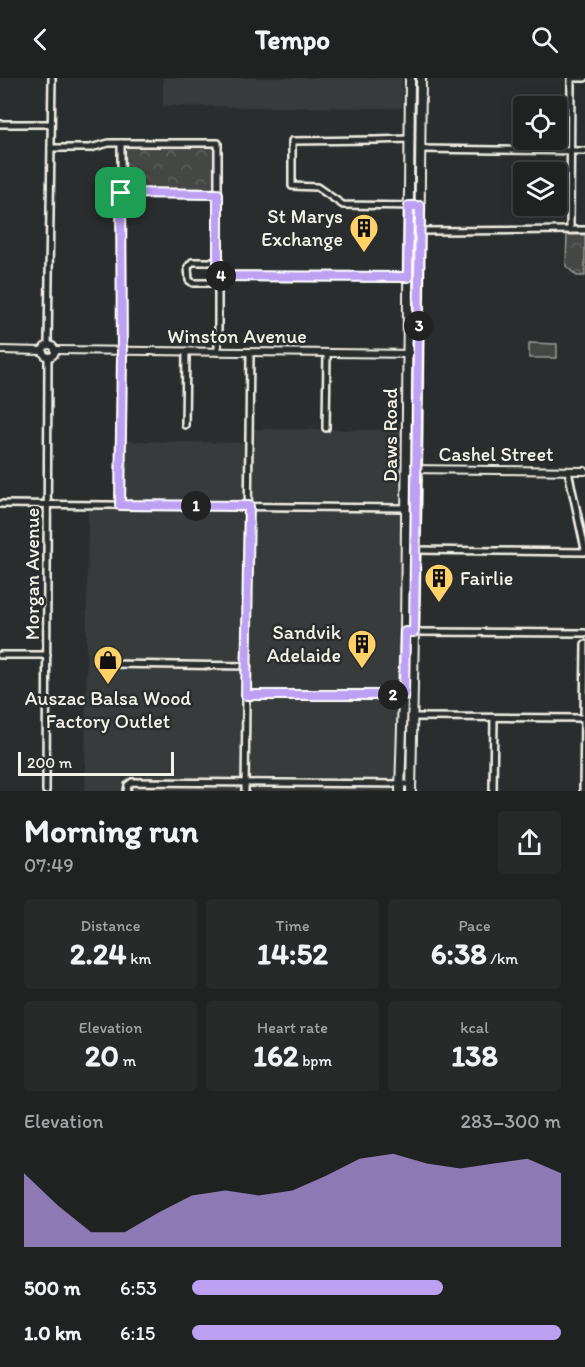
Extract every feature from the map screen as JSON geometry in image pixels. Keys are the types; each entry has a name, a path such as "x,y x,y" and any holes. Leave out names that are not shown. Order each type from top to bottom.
{"main road":[{"name":"Daws Road","path":"410,78 407,508 412,717 411,787"},
{"name":"Daws Road","path":"400,787 404,695 416,550 420,78"},
{"path":"410,95 415,82 420,78"}],"street":[{"path":"43,351 48,345 52,78"},
{"path":"570,230 572,78 585,78"},
{"path":"0,124 51,124"},
{"path":"409,139 292,141 292,186 317,186 343,205 420,206"},
{"path":"51,148 90,148 110,143 218,143 218,352"},
{"path":"120,505 121,143"},
{"path":"420,149 585,151"},
{"path":"121,193 218,194"},
{"path":"420,231 585,230"},
{"path":"218,262 192,262 188,267 189,280 194,283 218,280 408,277"},
{"path":"43,351 48,357 52,355 55,351 52,346 48,345"},
{"path":"0,350 43,351"},
{"name":"Winston Avenue","path":"55,351 418,354"},
{"path":"185,425 186,352"},
{"path":"245,791 250,352"},
{"path":"326,428 327,353"},
{"name":"Morgan Avenue","path":"46,791 48,357"},
{"name":"Cashel Street","path":"407,469 585,471"},
{"path":"416,550 585,551 568,471"},
{"path":"0,504 407,508"},
{"path":"410,632 585,633"},
{"path":"583,791 585,644"},
{"path":"0,655 47,655"},
{"path":"111,664 247,666"},
{"path":"246,695 404,695"},
{"path":"412,717 585,718"},
{"path":"493,791 494,718"},
{"path":"128,788 135,782 411,787"}],"shaded area":[{"path":"163,78 402,78 402,108 163,106"},
{"path":"254,429 404,430 403,502 254,500"},
{"path":"125,441 245,443 244,500 124,499"},
{"path":"88,510 242,512 240,779 123,778 122,791 85,791"},
{"path":"254,510 402,512 400,691 252,690"},
{"path":"252,697 397,698 397,778 251,777"},
{"path":"132,786 242,787 241,791 132,791"},
{"path":"251,787 395,787 395,791 251,791"}],"green space":[{"path":"125,146 215,146 215,189 125,189"},
{"path":"567,235 585,235 585,276 577,276 566,266"},
{"path":"529,343 557,344 557,358 529,358"}],"place":[{"name":"St Marys Exchange","path":"364,254"},
{"name":"Fairlie","path":"439,604"},
{"name":"Sandvik Adelaide","path":"362,670"},
{"name":"Auszac Balsa Wood Factory Outlet","path":"108,686"}],"route":[{"path":"121,193 218,194 218,276 408,277 409,206 420,206 414,632 405,632 404,695 246,695 249,506 120,505 121,193"}]}
